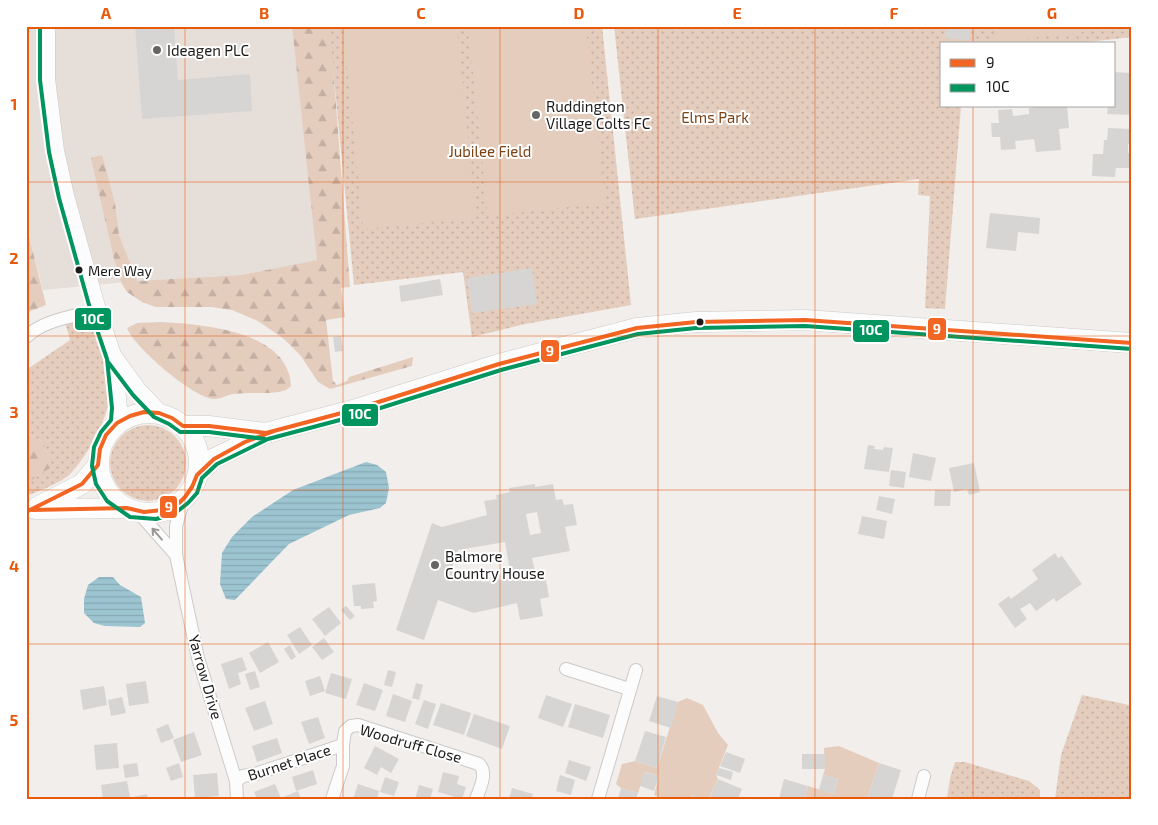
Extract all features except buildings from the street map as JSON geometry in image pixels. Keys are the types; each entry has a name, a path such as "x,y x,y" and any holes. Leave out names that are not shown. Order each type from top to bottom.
{"main road":[{"path":"198,474 213,459 266,433 353,410 499,364 637,328 696,322 805,320 1132,343"},
{"path":"30,510 132,510 155,513 171,508 192,489 198,474 199,460 194,441 184,426 172,418 159,413 144,412 130,416 117,423 106,435 100,449 98,465 102,482 112,497 132,510"},
{"path":"184,426 209,426 266,433"},
{"path":"30,510 82,484 98,465"}],"street":[{"path":"46,26 46,79 55,151 65,196 97,310 113,358 118,408 117,423"},
{"path":"26,337 32,331 52,321 97,310"},
{"path":"113,358 138,391 159,413"},
{"name":"Yarrow Drive","path":"184,498 176,526 176,555 198,658 236,780 237,799"},
{"path":"132,510 176,555"},
{"path":"566,669 629,690"},
{"path":"598,799 636,670"},
{"name":"Woodruff Close","path":"332,799 343,766 345,731 351,726 358,725 471,760 483,768 484,773 476,799"},
{"name":"Burnet Place","path":"236,780 243,776 255,774 343,745"},
{"path":"918,799 924,776"}],"shaded area":[{"path":"26,26 292,26 318,260 241,275 137,281 43,290 26,222"}],"green space":[{"path":"292,26 330,26 350,287 341,288 345,317 326,320 333,381 337,385 347,381 349,377 413,357 412,366 330,389 318,382 301,356 284,339 258,321 232,310 211,307 156,307 142,302 127,292 122,284 114,259 91,158 102,155 115,203 119,235 137,281 241,275 317,260"},
{"name":"Jubilee Field","path":"329,26 602,26 631,305 525,324 472,337 463,272 354,285"},
{"path":"343,26 457,26 476,218 363,229"},
{"name":"Ruddington Village Colts FC","path":"468,26 586,26 605,203 488,216"},
{"name":"Elms Park","path":"614,26 1132,26 1132,37 1088,42 940,42 940,108 961,108 945,309 925,308 930,196 918,195 919,179 635,219"},
{"path":"994,26 1101,26 1102,30 996,42"},
{"path":"26,223 46,305 26,313"},
{"path":"91,318 104,353 110,379 109,399 103,422 91,446 70,474 56,484 26,496 26,484 52,466 43,442 29,434 26,429 26,370 70,340 66,325"},
{"path":"159,322 218,328 259,342 275,353 286,367 291,386 279,392 233,394 214,399 205,396 179,381 152,359 127,328 137,323"},
{"path":"156,425 169,431 180,442 186,455 184,478 169,495 156,501 140,501 127,495 112,478 110,455 116,442 133,427"},
{"path":"26,429 29,434 43,442 53,466 26,484"},
{"path":"1082,695 1129,705 1132,729 1132,799 1055,799 1061,755"},
{"path":"687,698 703,705 718,733 728,745 716,775 718,779 709,798 704,799 692,795 691,799 664,799 654,795 659,776 645,772 638,793 621,788 616,784 622,764 635,761 657,768 678,702"},
{"path":"839,746 879,763 867,799 804,799 808,786 834,794 838,779 823,775 825,769 824,748"},
{"path":"955,762 965,762 1029,781 1040,790 1040,799 947,799 950,778"}],"water":[{"path":"366,462 377,465 386,472 389,488 386,503 380,508 349,515 289,544 235,600 226,599 220,584 222,553 232,537 252,517 293,490"},
{"path":"99,577 113,577 120,585 141,597 145,623 140,627 105,626 94,623 84,613 84,599 88,585"}],"transit line":[{"name":"10C","path":"40,26 40,80 49,152 59,198 91,312 107,359 112,408 111,420 101,432 94,447 92,466 96,484 107,501 130,517 156,519 174,514 197,493 202,478 217,464 268,439 355,416 501,370 638,334 696,328 805,326 1132,349"},
{"name":"9","path":"26,512 82,484 98,465 100,449 106,435 117,423 130,416 144,412 159,413 172,418 183,426 209,426 266,433 353,410 499,364 637,328 696,322 805,320 1132,343"},
{"name":"10C","path":"108,362 133,395 154,417 180,432 209,432 265,439"},
{"name":"9","path":"32,510 127,508 144,512 162,510 179,503 192,487 197,475 214,459 245,442 277,430"}],"place":[{"name":"Ideagen PLC","path":"157,50"},
{"name":"Ruddington Village Colts FC","path":"536,115"},
{"name":"Mere Way","path":"79,270"},
{"name":"Balmore Country House","path":"435,565"}]}
